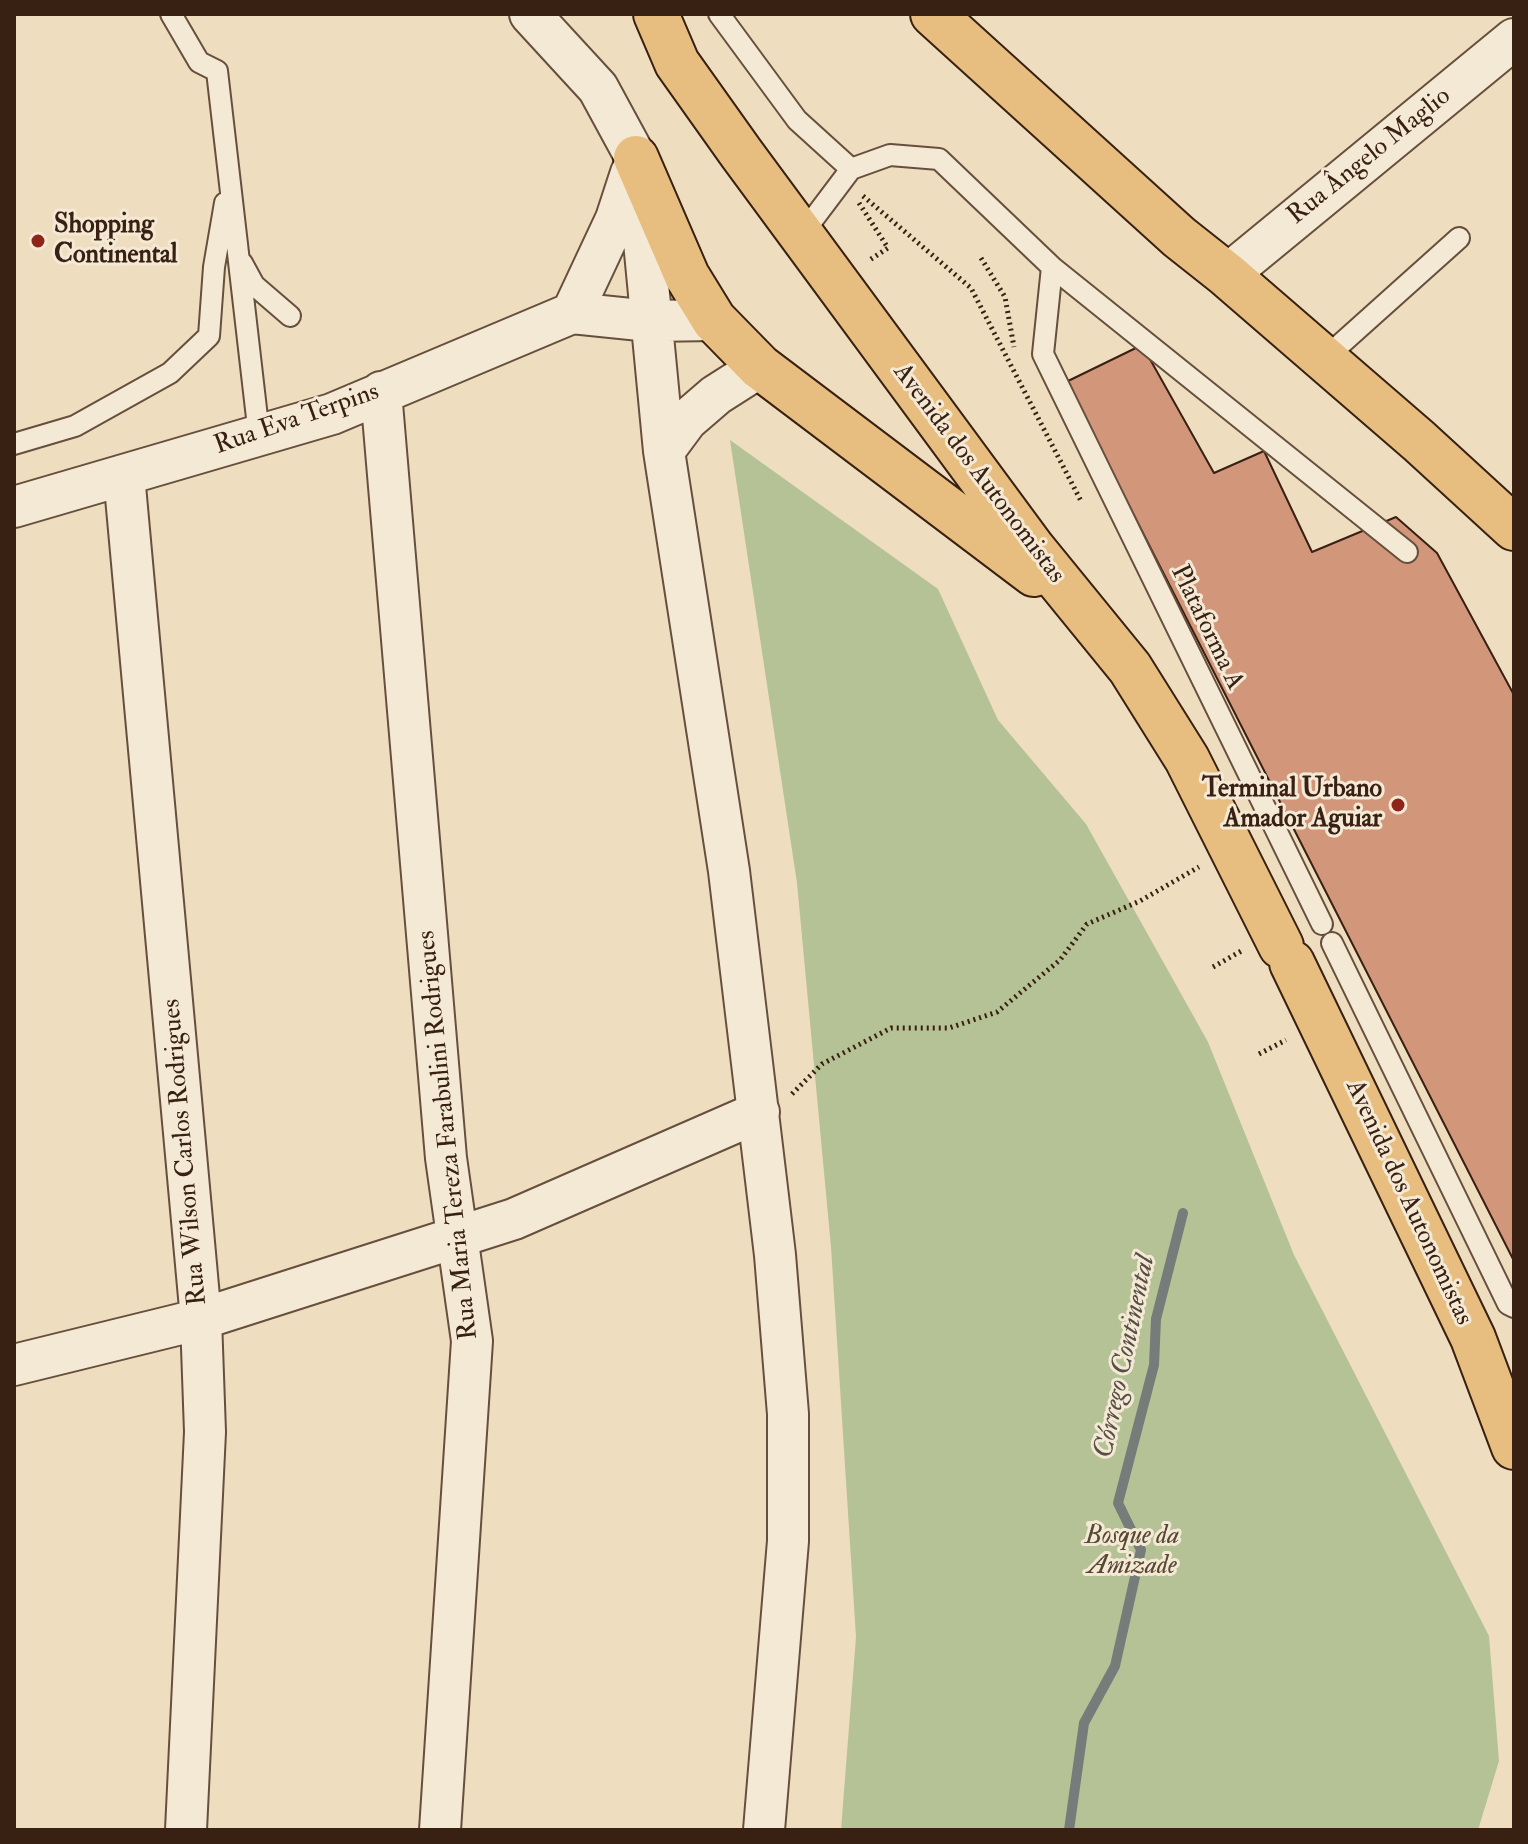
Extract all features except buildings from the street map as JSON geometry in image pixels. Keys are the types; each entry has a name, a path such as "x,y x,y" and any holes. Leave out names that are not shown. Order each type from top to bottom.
{"main road":[{"name":"Avenida dos Autonomistas","path":"656,14 677,63 1081,610 1130,668 1187,759 1287,954 1473,1338 1514,1447"},
{"path":"933,14 1179,237 1510,517"},
{"path":"636,158 687,276 714,320 760,367 1081,610"}],"street":[{"path":"530,14 598,88 636,158 664,451 729,871 759,1112 788,1414 788,1541 764,1830"},
{"name":"Rua Ângelo Maglio","path":"1227,275 1514,39"},
{"path":"572,313 610,234 636,158"},
{"name":"Rua Eva Terpins","path":"14,507 332,414 572,313 650,321 714,320"},
{"path":"664,451 687,420 716,395 760,367"},
{"name":"Rua Maria Tereza Farabulini Rodrigues","path":"381,392 446,1158 460,1237 472,1341 440,1830"},
{"name":"Rua Wilson Carlos Rodrigues","path":"124,475 201,1319 205,1432 186,1830"},
{"path":"14,1365 201,1319 514,1219 759,1112"}],"lane":[{"path":"171,14 199,62 217,71 259,435"},
{"path":"719,14 797,120 851,169"},
{"path":"802,234 851,169 890,155 939,159 1052,267 1407,552"},
{"path":"14,444 75,426 170,373 209,336 214,267 229,179"},
{"path":"1324,359 1459,238"},
{"path":"238,256 254,285 290,316"},
{"name":"Plataforma A","path":"1052,267 1043,354 1508,1304 1514,1307"}],"path":[{"path":"859,249 867,261 888,248 858,201 862,196 971,288 1086,510"},
{"path":"981,258 1005,297 1014,335 1015,372"},
{"path":"759,1112 802,1087 822,1064 891,1028 949,1028 997,1012 1060,960 1087,924 1140,901 1208,862 1234,853"}],"green space":[{"name":"Bosque da Amizade","path":"730,440 938,589 998,720 1086,824 1208,1042 1294,1255 1489,1636 1499,1761 1478,1830 841,1830 856,1637 831,1247 797,883"}],"waterway":[{"name":"Córrego Continental","path":"1069,1830 1084,1723 1115,1666 1141,1550 1118,1503 1154,1365 1156,1319 1183,1213"}],"place":[{"name":"Shopping Continental","path":"38,241"},
{"name":"Terminal Urbano Amador Aguiar","path":"1398,805"}]}
